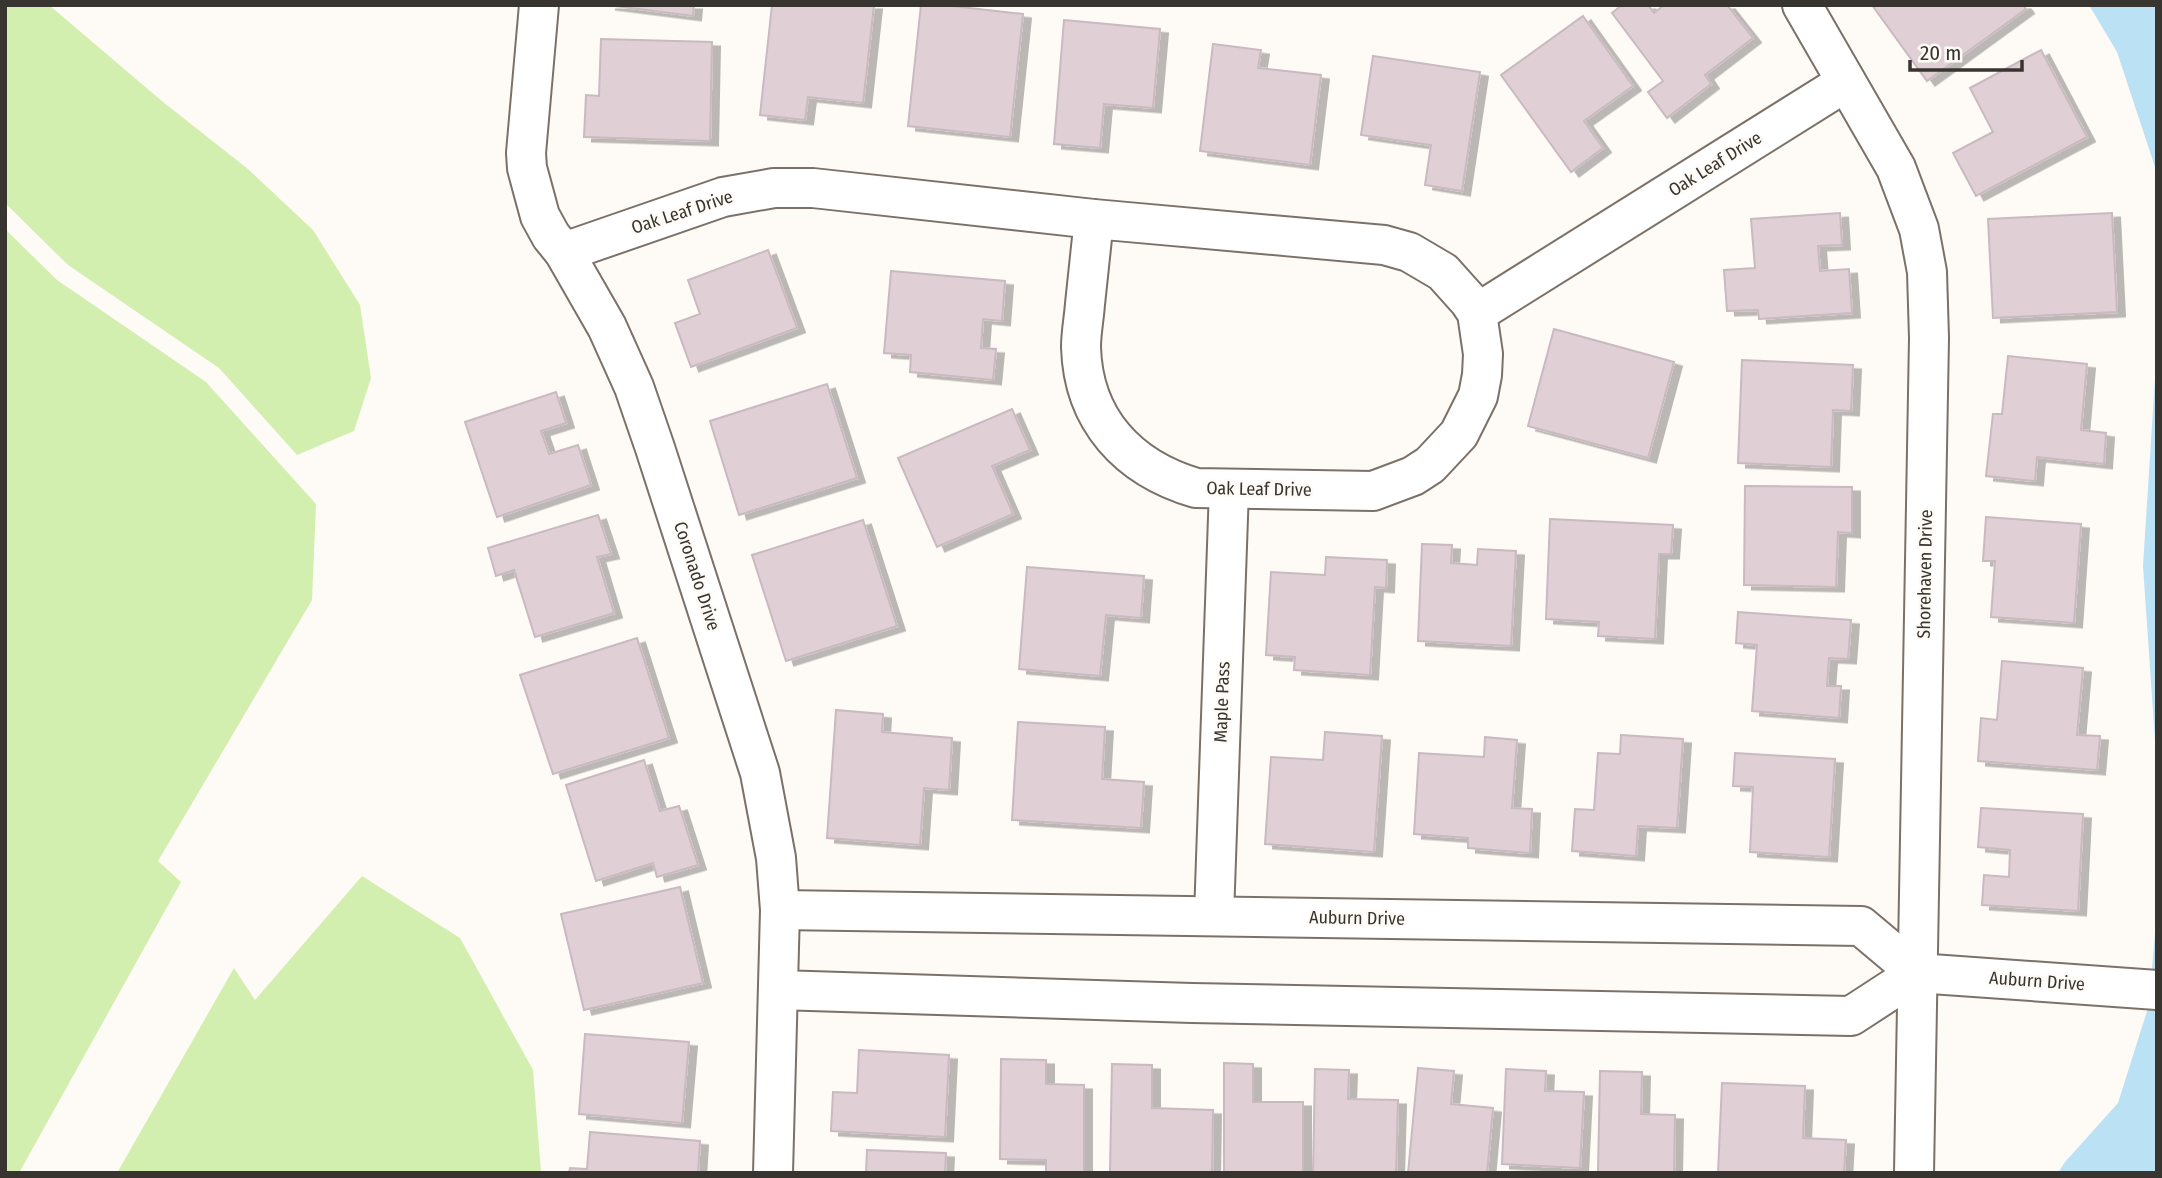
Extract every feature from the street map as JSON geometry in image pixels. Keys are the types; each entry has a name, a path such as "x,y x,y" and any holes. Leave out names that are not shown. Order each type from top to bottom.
{"street":[{"name":"Coronado Drive","path":"539,5 526,153 527,168 540,216 607,327 634,387 760,773 776,858 780,910 773,1173"},
{"name":"Shorehaven Drive","path":"1802,5 1896,168 1919,229 1927,272 1929,338 1914,1173"},
{"name":"Oak Leaf Drive","path":"1477,313 1846,82"},
{"name":"Oak Leaf Drive","path":"564,252 723,197 774,188 813,188 1094,219 1384,244 1409,252 1443,272 1477,313 1483,354 1482,375 1478,396 1459,434 1430,465 1413,476 1373,491 1196,488 1155,472 1120,445 1106,428 1087,388 1081,344 1094,219"},
{"name":"Maple Pass","path":"1214,916 1229,489"},
{"name":"Auburn Drive","path":"780,910 1861,926 1917,973 2146,990"},
{"path":"778,990 1206,1003 1850,1016 1917,973"}],"green space":[{"path":"5,5 49,5 163,102 248,169 313,230 360,305 371,378 354,431 297,455 219,368 68,265 5,203"},
{"path":"5,229 57,280 206,382 316,504 312,600 158,861 181,882 19,1173 5,1173"},
{"path":"362,876 460,938 533,1070 541,1173 117,1173 234,968 255,1000"}],"water":[{"path":"2089,5 2157,5 2157,173 2117,52"},
{"path":"2157,347 2157,769 2143,566"},
{"path":"2157,909 2157,1173 2058,1173 2118,1103 2149,1005"}],"building":[{"path":"607,5 694,5 693,16"},
{"path":"772,5 874,5 863,103 808,97 805,120 760,115"},
{"path":"921,5 1023,14 1010,137 908,126"},
{"path":"1622,5 1648,5 1654,13 1664,5 1727,5 1753,38 1705,75 1711,84 1667,118 1648,92 1663,81 1612,13"},
{"path":"1872,5 2023,5 2026,9 1927,81"},
{"path":"1583,16 1633,86 1584,121 1603,148 1571,172 1501,75"},
{"path":"1064,20 1160,29 1153,108 1104,104 1100,148 1054,144"},
{"path":"601,39 712,42 710,141 584,137 586,95 599,96"},
{"path":"1213,44 1261,50 1258,68 1321,75 1310,165 1200,151"},
{"path":"2041,50 2087,137 1976,196 1953,153 1993,132 1970,88"},
{"path":"1373,56 1480,72 1462,191 1425,185 1431,145 1361,135"},
{"path":"1840,213 1842,245 1818,246 1820,271 1849,269 1852,313 1759,319 1758,310 1727,311 1724,270 1755,268 1751,219"},
{"path":"2112,213 2117,312 1993,318 1988,219"},
{"path":"768,250 797,328 691,367 675,323 700,314 688,280"},
{"path":"891,271 1005,281 1002,321 983,319 981,348 996,349 993,380 910,372 911,355 884,353"},
{"path":"1554,329 1674,362 1648,458 1528,426"},
{"path":"2008,356 2087,364 2081,430 2106,433 2104,464 2037,457 2035,481 1986,476 1993,414 2002,414"},
{"path":"1742,360 1853,365 1851,411 1833,410 1831,467 1738,463"},
{"path":"827,384 857,478 739,515 710,421"},
{"path":"556,392 566,423 541,431 549,454 578,445 591,485 497,517 465,422"},
{"path":"1012,409 1030,450 992,466 1013,514 937,547 898,458"},
{"path":"1745,486 1852,487 1852,533 1838,532 1836,587 1744,585"},
{"path":"598,515 611,554 597,557 614,613 535,637 514,570 496,576 488,548"},
{"path":"1986,517 2081,524 2074,623 1991,617 1995,561 1983,561"},
{"path":"1550,519 1673,525 1671,554 1659,554 1655,639 1598,636 1599,622 1546,619"},
{"path":"863,520 897,626 786,661 752,555"},
{"path":"1422,544 1452,545 1451,563 1477,565 1478,549 1516,551 1511,646 1418,641"},
{"path":"1326,557 1387,560 1386,588 1375,587 1370,675 1294,670 1295,657 1266,655 1271,572 1325,575"},
{"path":"1027,567 1144,576 1141,618 1106,615 1100,676 1019,669"},
{"path":"1738,612 1851,620 1848,659 1829,658 1827,686 1841,686 1839,718 1752,711 1757,645 1736,643"},
{"path":"637,638 669,738 553,774 520,675"},
{"path":"2002,661 2083,668 2077,735 2100,736 2097,770 1978,761 1981,718 1997,720"},
{"path":"836,710 883,714 882,732 952,738 949,790 924,788 920,845 827,838"},
{"path":"1018,722 1105,727 1102,779 1144,782 1141,828 1012,820"},
{"path":"1325,732 1382,736 1374,852 1265,844 1271,757 1323,760"},
{"path":"1621,735 1683,739 1677,828 1638,826 1636,856 1572,851 1575,809 1594,810 1598,753 1620,754"},
{"path":"1485,737 1517,740 1512,808 1532,809 1530,853 1468,848 1468,838 1414,834 1419,753 1484,757"},
{"path":"1735,753 1835,759 1829,857 1750,852 1753,787 1733,786"},
{"path":"644,760 660,811 679,806 698,865 657,877 653,863 596,881 566,785"},
{"path":"1981,808 2083,814 2078,911 1982,905 1984,875 2009,877 2010,850 1978,847"},
{"path":"680,887 703,983 584,1010 561,914"},
{"path":"585,1034 689,1042 682,1123 579,1114"},
{"path":"859,1050 949,1055 945,1137 831,1131 833,1092 857,1093"},
{"path":"1001,1059 1046,1060 1046,1084 1084,1085 1084,1173 1046,1173 1046,1160 1000,1159"},
{"path":"1224,1063 1253,1064 1253,1102 1303,1102 1303,1173 1224,1173"},
{"path":"1112,1064 1152,1065 1152,1108 1213,1110 1212,1173 1110,1173"},
{"path":"1418,1068 1454,1071 1451,1104 1493,1108 1487,1173 1408,1173"},
{"path":"1315,1069 1349,1070 1348,1099 1398,1100 1396,1173 1313,1173"},
{"path":"1506,1069 1546,1071 1545,1091 1584,1092 1580,1168 1502,1164"},
{"path":"1600,1071 1642,1072 1641,1114 1675,1115 1674,1173 1598,1173"},
{"path":"1722,1083 1805,1086 1803,1138 1846,1140 1844,1173 1718,1173"},
{"path":"590,1132 700,1141 698,1173 569,1173 570,1168 587,1169"},
{"path":"867,1150 946,1153 945,1173 866,1173"}]}
